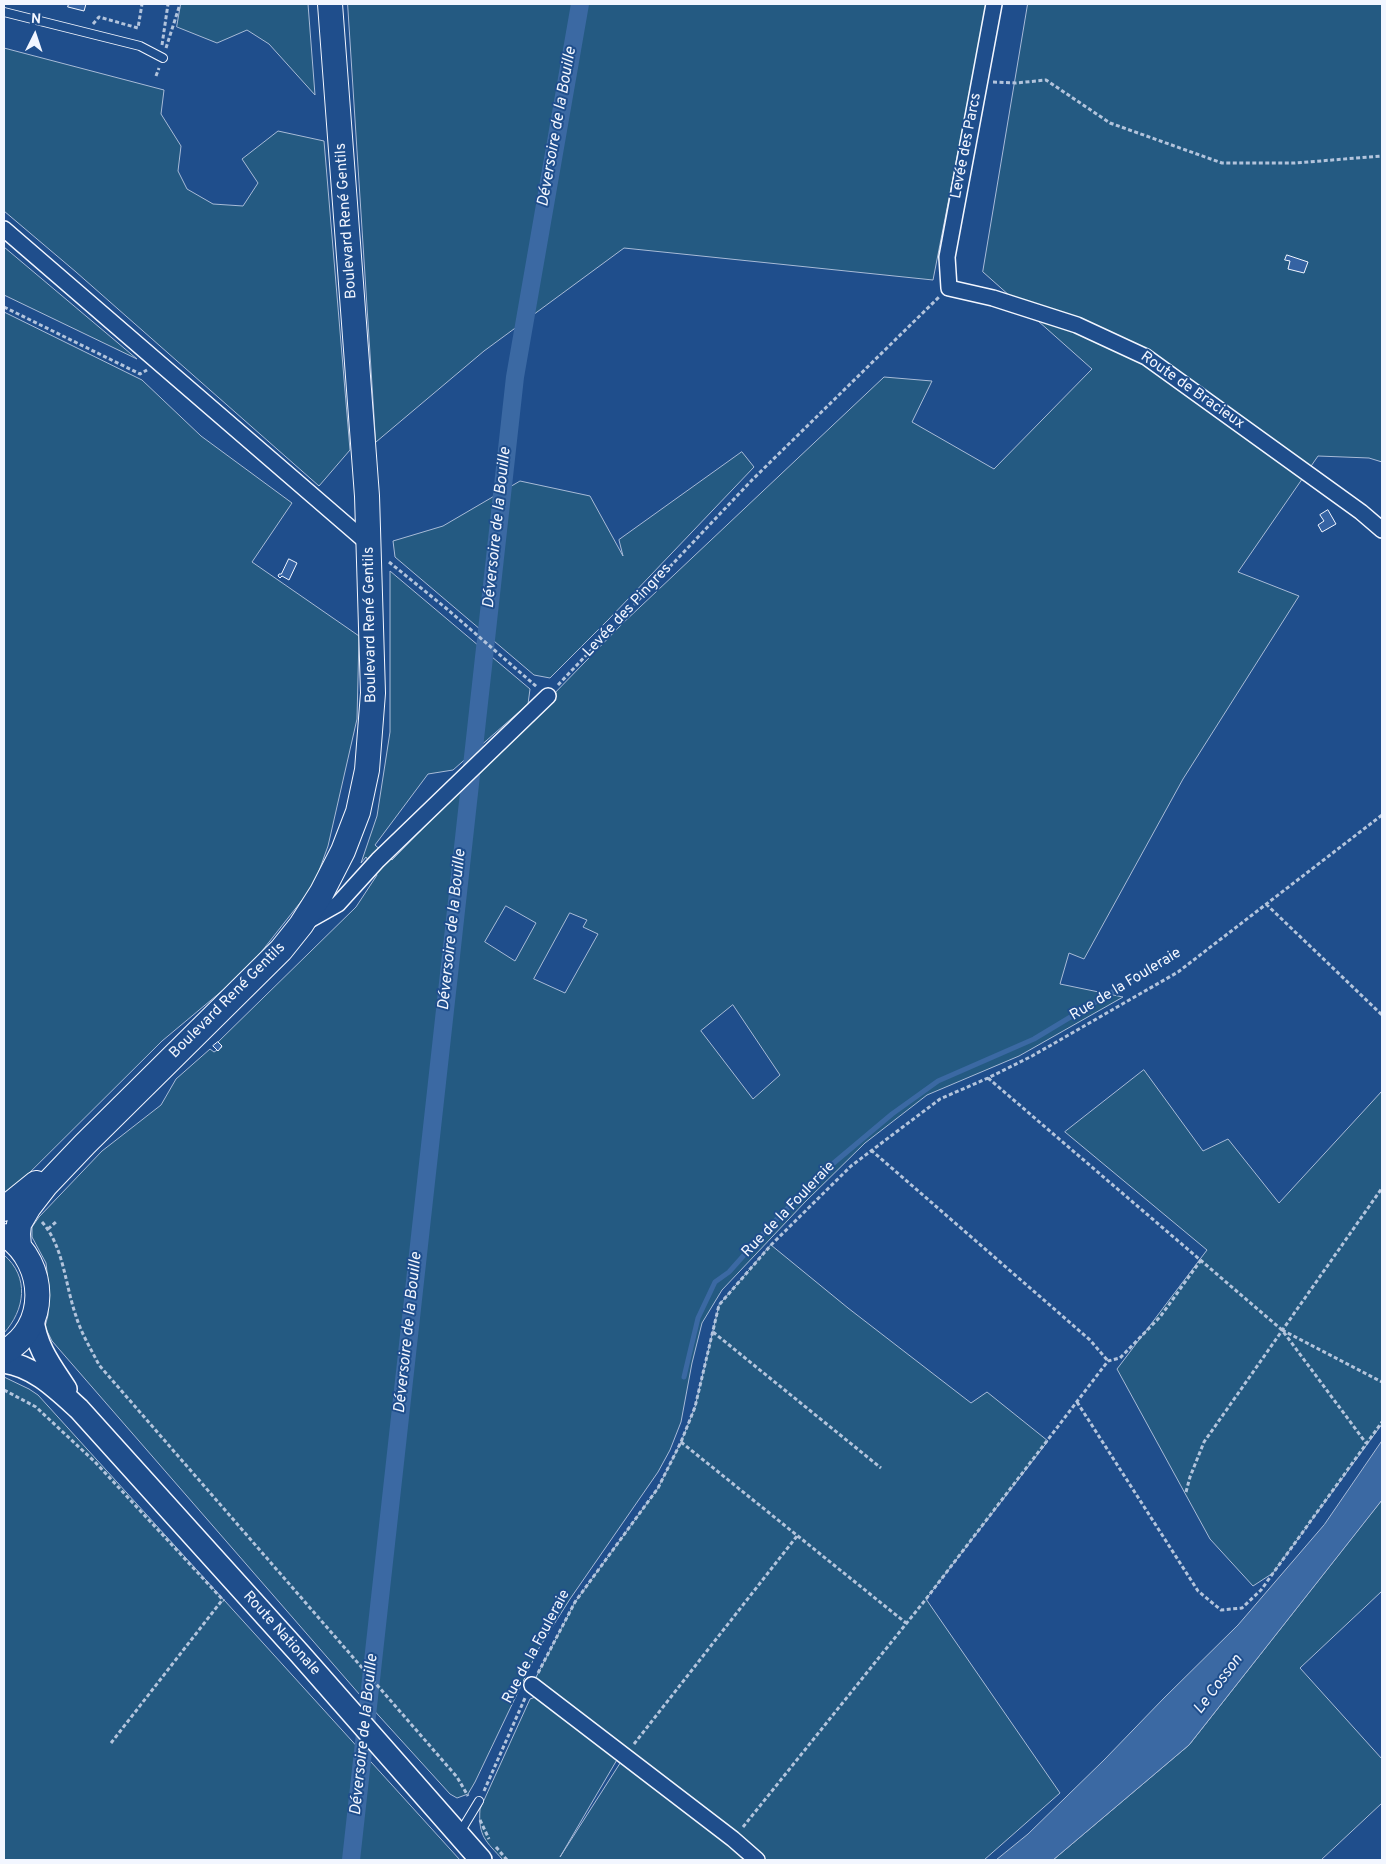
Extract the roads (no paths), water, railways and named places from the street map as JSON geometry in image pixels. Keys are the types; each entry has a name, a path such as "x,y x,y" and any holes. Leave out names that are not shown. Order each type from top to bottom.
{"main road":[{"name":"Boulevard René Gentils","path":"11,1240 18,1234 19,1224 29,1207 84,1144 281,950 301,926 322,892 343,851 358,812 368,770 373,694 370,545 330,4"},
{"name":"Boulevard René Gentils","path":"4,1209 84,1144"},
{"path":"4,1352 20,1339 33,1319 38,1300 37,1280 30,1262 11,1240"},
{"name":"Route Nationale","path":"33,1319 38,1345 79,1408 229,1591 481,1860"},
{"name":"Route Nationale","path":"4,1362 15,1363 34,1372 79,1408"}],"street":[{"name":"Levée des Parcs","path":"949,288 946,256 994,4"},
{"path":"4,229 370,545"},
{"name":"Route de Bracieux","path":"949,288 993,298 1077,325 1146,357 1353,506 1382,530"},
{"path":"301,926 338,904 378,860 548,696"},
{"path":"532,1685 733,1839 757,1860"}],"lane":[{"path":"4,12 140,46 163,58"},
{"path":"458,1836 479,1800"}],"water":[{"name":"Le Cosson","path":"1382,1441 1382,1500 1189,1745 1053,1860 996,1860 1028,1834 1238,1625 1324,1525"}],"waterway":[{"name":"Déversoire de la Bouille","path":"351,1860 515,377 580,4"},
{"path":"684,1377 698,1318 715,1282 729,1272 769,1227 823,1172 892,1114 938,1081 1034,1039 1112,992"}]}
